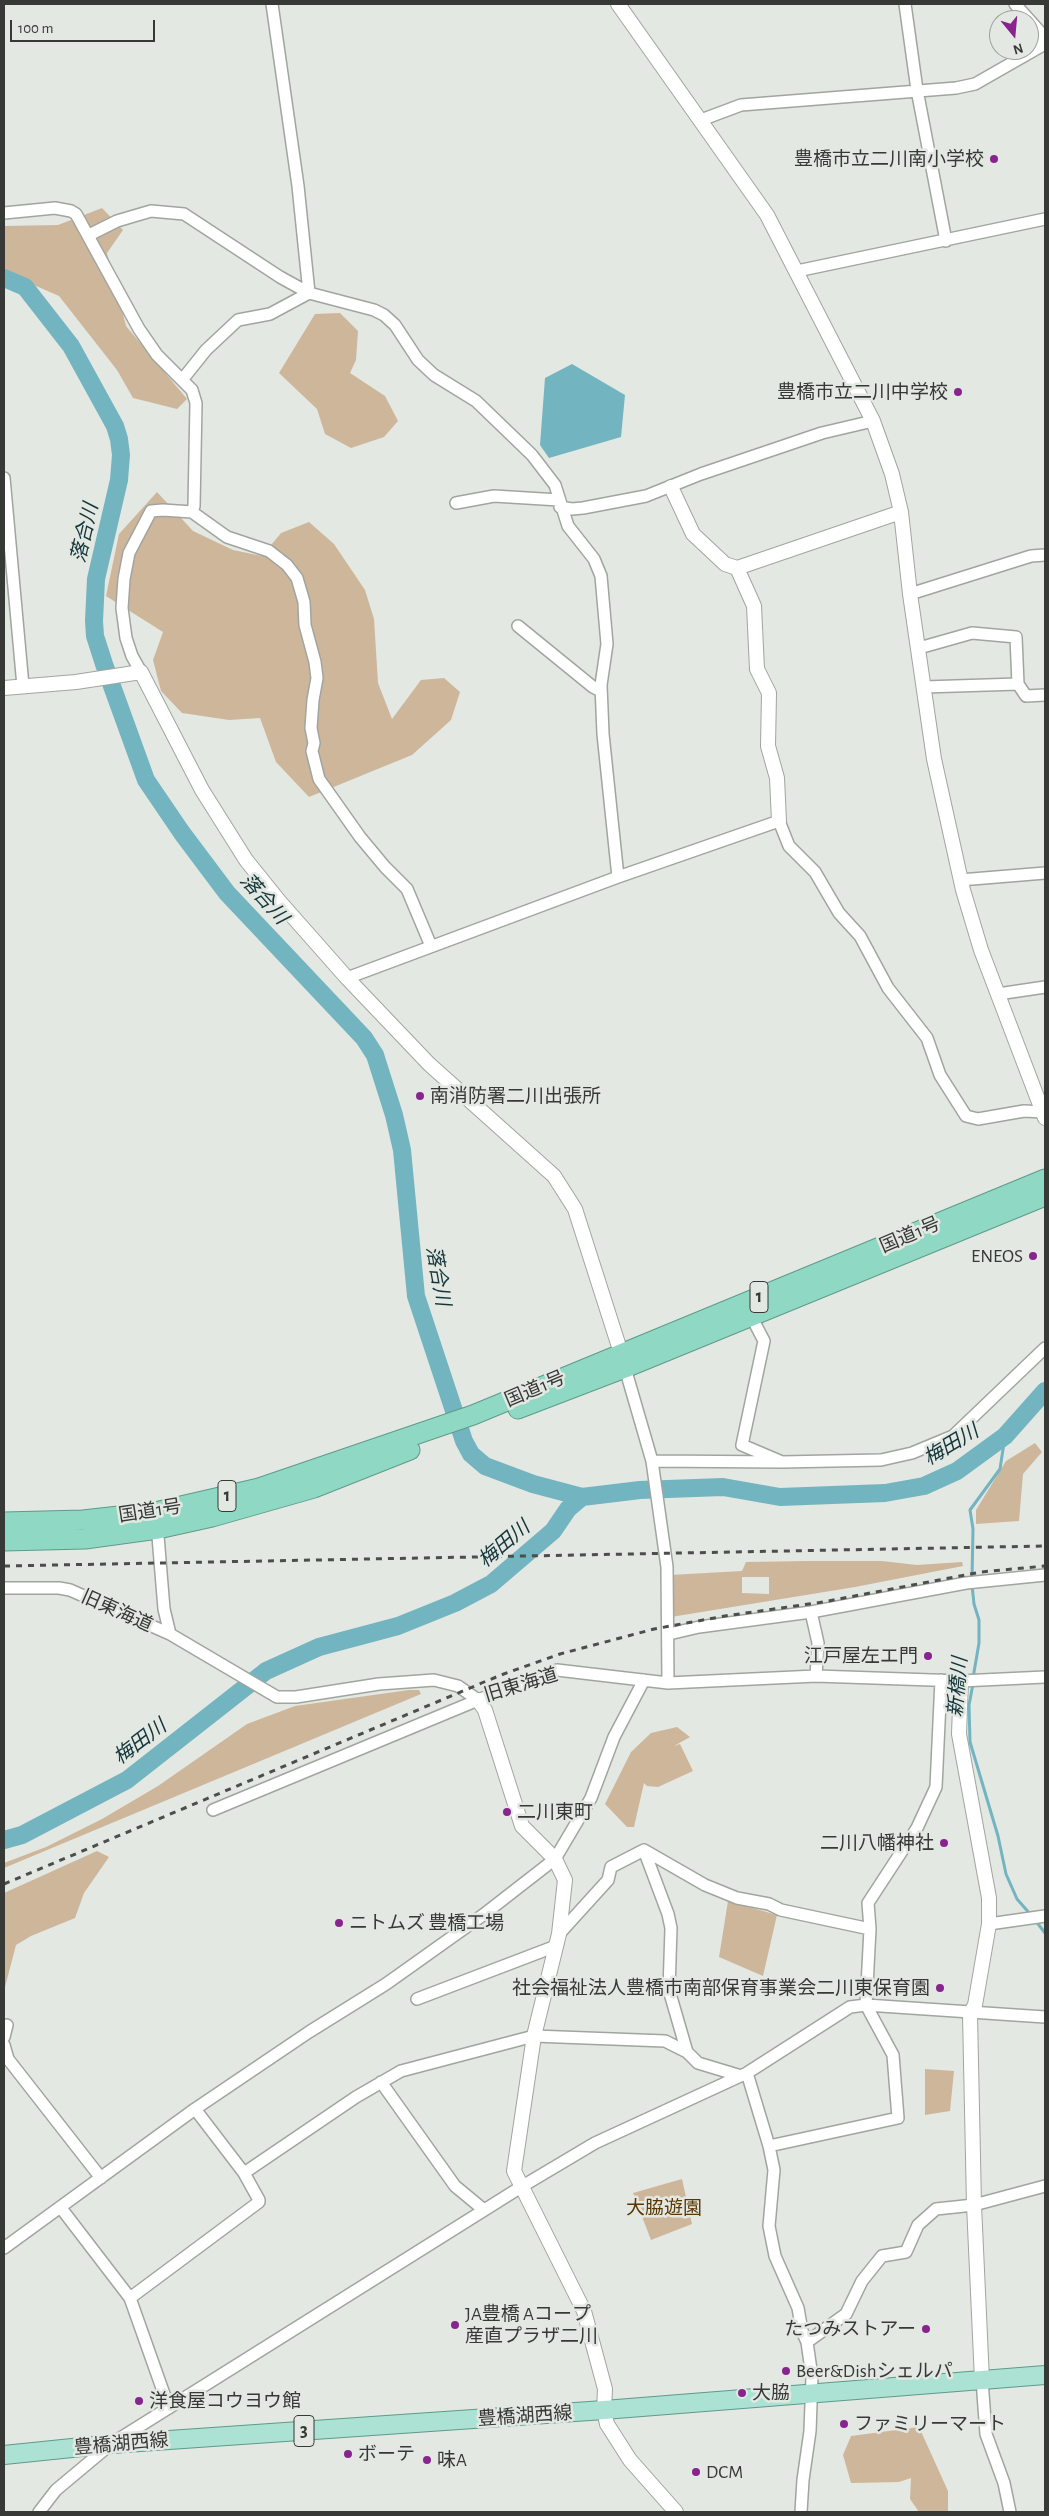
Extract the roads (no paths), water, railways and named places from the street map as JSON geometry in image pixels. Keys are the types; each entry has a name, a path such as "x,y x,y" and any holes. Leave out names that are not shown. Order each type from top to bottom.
{"highway":[{"name":"国道1号","path":"4,1522 157,1521 212,1517 314,1488 444,1431 623,1361 1045,1179"},
{"name":"国道1号","path":"623,1361 751,1316 1045,1196"},
{"name":"国道1号","path":"4,1540 84,1538 157,1521"}],"main road":[{"name":"豊橋湖西線","path":"4,2455 111,2444 604,2410 1045,2375"}],"street":[{"path":"272,4 298,186 309,293"},
{"path":"618,4 767,215 873,421 892,474 901,512 910,594 934,759 960,880 981,950 1044,1115"},
{"path":"905,4 917,90 946,241"},
{"path":"701,120 741,105 956,88 975,84 1045,44 1040,32 1015,4"},
{"path":"4,213 55,208 71,211 76,214 139,329 157,355 192,390 196,403 194,506 192,512"},
{"path":"89,236 117,221 151,211 184,214 280,277 309,293 374,310 384,315 395,325 418,360 434,375 476,401 532,455 555,484 568,526 594,559 601,576 607,644 601,691 618,877"},
{"path":"797,271 1045,220"},
{"path":"182,380 206,350 238,320 270,314 309,293"},
{"path":"456,503 494,496 560,504 572,509 646,496 701,474 822,433 873,421"},
{"path":"4,478 23,686"},
{"path":"671,487 693,534 725,564 737,568 901,512"},
{"path":"431,946 407,889 384,867 319,779 312,752 314,743 312,728 317,678 305,625 304,602 297,578 287,565 269,551 227,537 192,512 151,511 129,553 124,579 122,608 126,638 132,656 202,790 246,860 347,978 429,1064 554,1176 575,1209 623,1361 652,1463 667,1567 668,1683"},
{"path":"910,594 1031,556 1045,555"},
{"path":"737,568 754,606 757,669 769,693 768,746 777,778 779,820 789,846 815,872 839,913 860,936 888,988 927,1038 940,1075 966,1116 978,1119 1024,1111 1044,1115"},
{"path":"518,626 593,687 601,691"},
{"path":"919,648 972,633 1016,637 1018,684 1026,696 1045,696"},
{"path":"4,688 141,672"},
{"path":"924,687 1018,684"},
{"path":"347,978 618,877 779,820"},
{"path":"960,880 1045,873"},
{"path":"998,994 1045,987"},
{"path":"751,1316 764,1341 742,1445 782,1462"},
{"path":"652,1463 881,1460 912,1453 952,1436 1045,1348"},
{"path":"157,1521 164,1608 170,1634"},
{"path":"669,1634 699,1627 812,1612 966,1583 1045,1575"},
{"name":"旧東海道","path":"4,1588 59,1588 170,1634 277,1697 296,1697 380,1684 434,1680 458,1686 478,1700 557,1670 668,1683 816,1676 941,1680 1045,1677"},
{"path":"812,1612 818,1643 816,1676"},
{"path":"4,2248 195,2109 309,2032 386,1984 483,1915 555,1859 591,1798 614,1737 644,1680"},
{"path":"769,2146 898,2118 893,2055 866,2005 870,1929 868,1903 917,1828 936,1787 941,1680"},
{"path":"969,1680 959,1734 989,1898 989,1924 975,2006 972,2011 974,2205 982,2380 986,2434 1004,2483 1010,2512"},
{"path":"213,1810 478,1700 485,1710 522,1826 555,1859 564,1880 557,1940 534,2036 514,2170 584,2311 605,2389 604,2410 607,2424 630,2460 676,2512"},
{"path":"644,1850 706,1885 737,1898 769,1904 781,1910 870,1929"},
{"path":"417,1999 557,1940 608,1880 611,1866 644,1850"},
{"path":"644,1850 668,1914 671,1928 669,1990 687,2052"},
{"path":"989,1924 1042,1916"},
{"path":"39,2512 56,2490 111,2444 521,2187 594,2143 744,2075 850,2008 866,2005 1045,2017"},
{"path":"4,2037 7,2025"},
{"path":"244,2173 381,2082 401,2071 534,2036 664,2041 687,2052 698,2063 744,2075"},
{"path":"4,2045 8,2059 101,2178"},
{"path":"744,2075 769,2146 774,2170 769,2226 775,2256 798,2308 802,2331 807,2342 812,2393 801,2512"},
{"path":"381,2082 455,2186 484,2210"},
{"path":"130,2298 259,2202 244,2173 195,2109"},
{"path":"807,2342 846,2314 862,2281 882,2256 906,2252 918,2225 936,2209 974,2205 1045,2186"},
{"path":"61,2208 130,2298 169,2408"}],"water":[{"path":"572,364 625,395 621,437 549,458 540,445 545,378"}],"waterway":[{"name":"落合川","path":"4,278 25,287 71,346 115,426 119,439 121,455 119,480 96,579 95,636 146,780 182,833 227,893 364,1038 375,1055 394,1115 402,1150 416,1296 464,1441 471,1454 485,1466 533,1484 582,1497"},
{"name":"梅田川","path":"4,1840 22,1835 127,1780 266,1671 319,1647 398,1626 455,1603 491,1584 553,1531 568,1509 582,1497 640,1490 723,1487 780,1497 885,1493 924,1486 957,1471 1005,1436 1045,1391"},
{"name":"新橋川","path":"972,1579 973,1529 970,1510 1000,1469 1005,1436"},
{"name":"新橋川","path":"972,1585 974,1604 979,1620 979,1643 973,1678"},
{"name":"新橋川","path":"973,1684 969,1705 970,1742 998,1836 1006,1874 1017,1899 1031,1915"},
{"name":"新橋川","path":"1035,1920 1045,1933"}],"railway":[{"path":"4,1566 1045,1546"},
{"path":"4,1884 501,1675 560,1654 654,1629 725,1616 823,1602 981,1572 1045,1566"}],"place":[{"name":"豊橋市立二川南小学校","path":"994,159"},
{"name":"豊橋市立二川中学校","path":"958,392"},
{"name":"南消防署二川出張所","path":"420,1096"},
{"name":"ENEOS","path":"1033,1256"},
{"name":"江戸屋左エ門","path":"928,1656"},
{"name":"二川東町","path":"507,1812"},
{"name":"二川八幡神社","path":"944,1843"},
{"name":"ニトムズ 豊橋工場","path":"339,1923"},
{"name":"社会福祉法人豊橋市南部保育事業会二川東保育園","path":"940,1988"},
{"name":"JA豊橋 Aコープ 産直プラザ二川","path":"455,2325"},
{"name":"たつみストアー","path":"926,2329"},
{"name":"Beer&Dishシェルパ","path":"786,2371"},
{"name":"大脇","path":"742,2393"},
{"name":"洋食屋コウヨウ館","path":"139,2401"},
{"name":"ファミリーマート","path":"844,2424"},
{"name":"ボーテ","path":"348,2454"},
{"name":"味A","path":"427,2460"},
{"name":"DCM","path":"696,2472"}],"park label":[{"name":"大脇遊園","path":"664,2208"}]}
